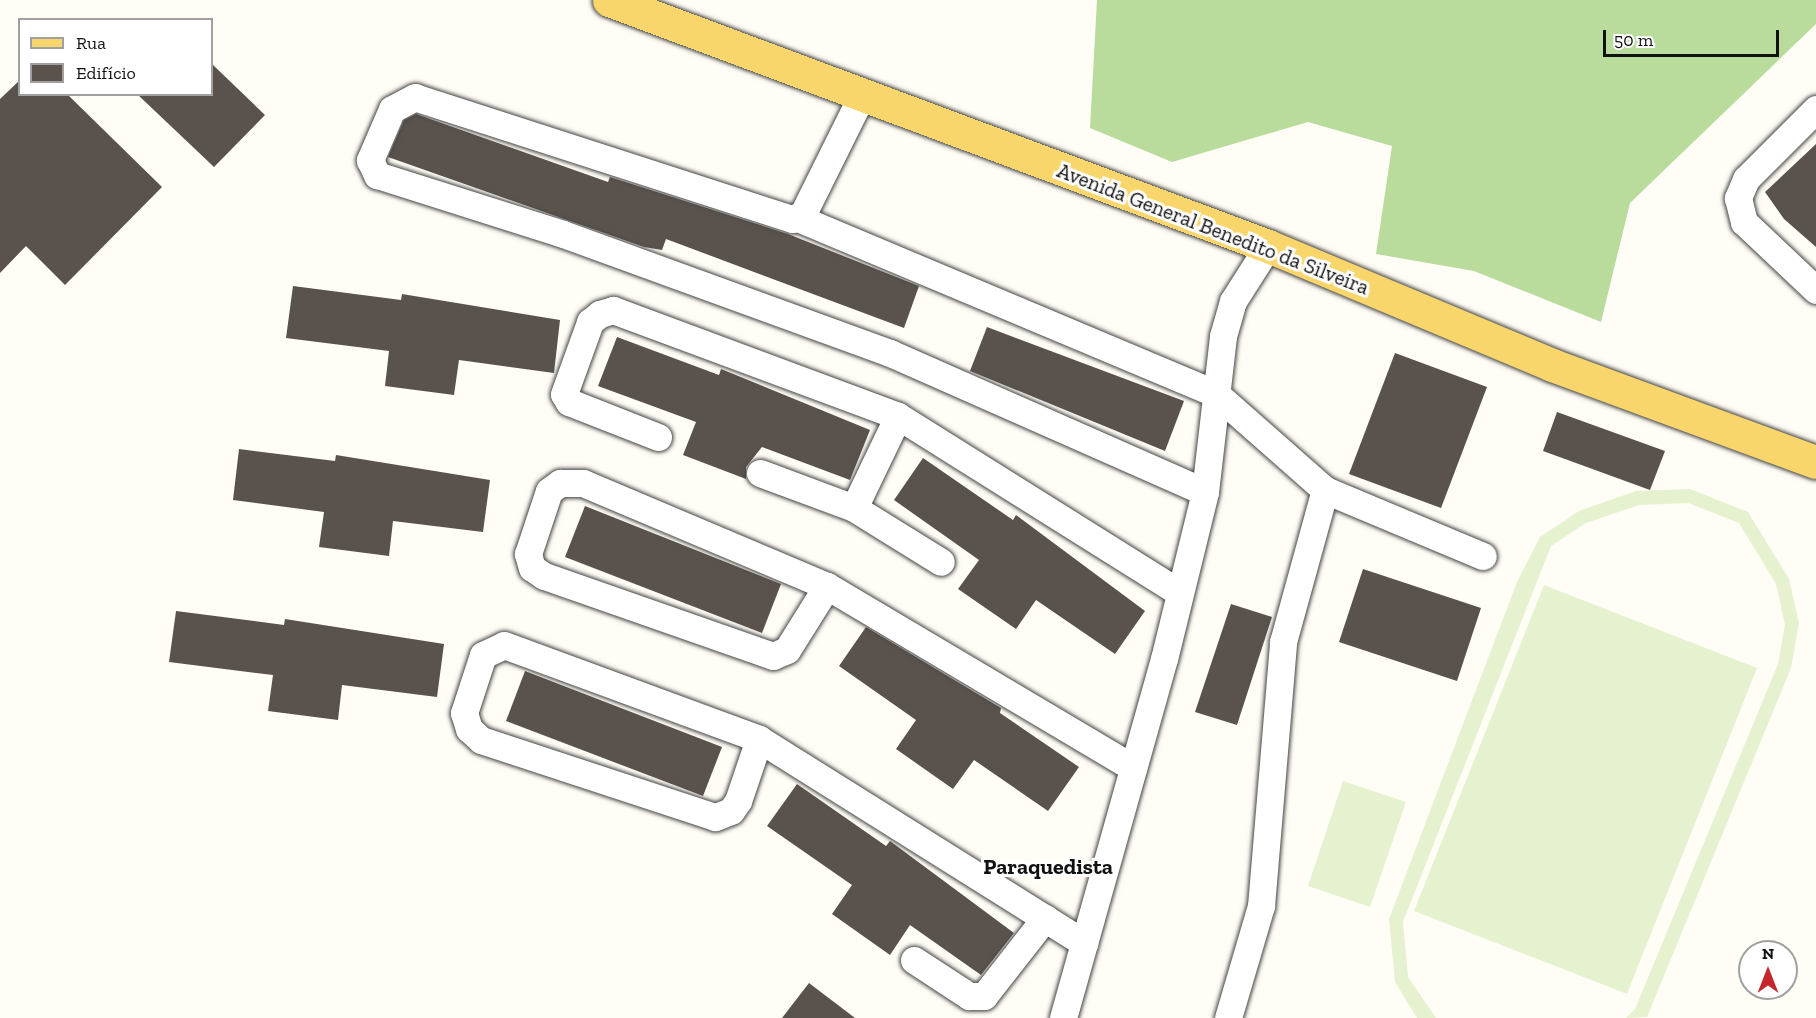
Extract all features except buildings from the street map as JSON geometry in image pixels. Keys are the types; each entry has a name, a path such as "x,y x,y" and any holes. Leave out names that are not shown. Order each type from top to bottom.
{"main road":[{"name":"Avenida General Benedito da Silveira","path":"609,0 861,97 1268,246 1552,365 1816,462"}],"street":[{"path":"1205,492 890,353 562,234 377,175 370,160 392,109 415,97 798,218 1215,393 1325,490 1483,556"},
{"path":"798,218 861,97"},
{"path":"1816,110 1746,179 1738,198 1744,222 1816,290"},
{"path":"1063,1018 1134,768 1205,492 1215,393 1233,301 1268,246"},
{"path":"658,437 569,402 564,394 590,322 600,314 613,310 898,416 1179,592"},
{"path":"854,508 898,416"},
{"path":"760,472 854,508 940,562"},
{"path":"827,586 787,650 773,656 544,576 532,568 528,554 549,491 560,483 583,483 827,586 1134,768"},
{"path":"1228,1018 1264,884 1283,642 1325,490"},
{"path":"759,739 738,801 731,811 714,817 481,740 469,729 464,713 483,655 504,645 759,739 1084,943"},
{"path":"914,960 969,996 984,996 1045,918"}],"green space":[{"path":"1097,0 1816,0 1816,24 1630,203 1601,322 1474,271 1376,254 1392,146 1308,122 1172,162 1090,128"},
{"path":"1690,489 1748,512 1789,579 1799,623 1791,668 1647,1017 1626,1018 1635,1009 1778,664 1785,624 1776,584 1739,523 1688,503 1639,505 1586,523 1551,546 1403,922 1408,977 1436,1018 1417,1018 1395,982 1389,919 1517,582 1540,537 1579,511 1636,491"},
{"path":"1544,585 1757,668 1627,994 1414,911"},
{"path":"1343,781 1406,802 1370,907 1308,886"}],"district":[{"name":"Paraquedista","path":"1048,867"}]}
